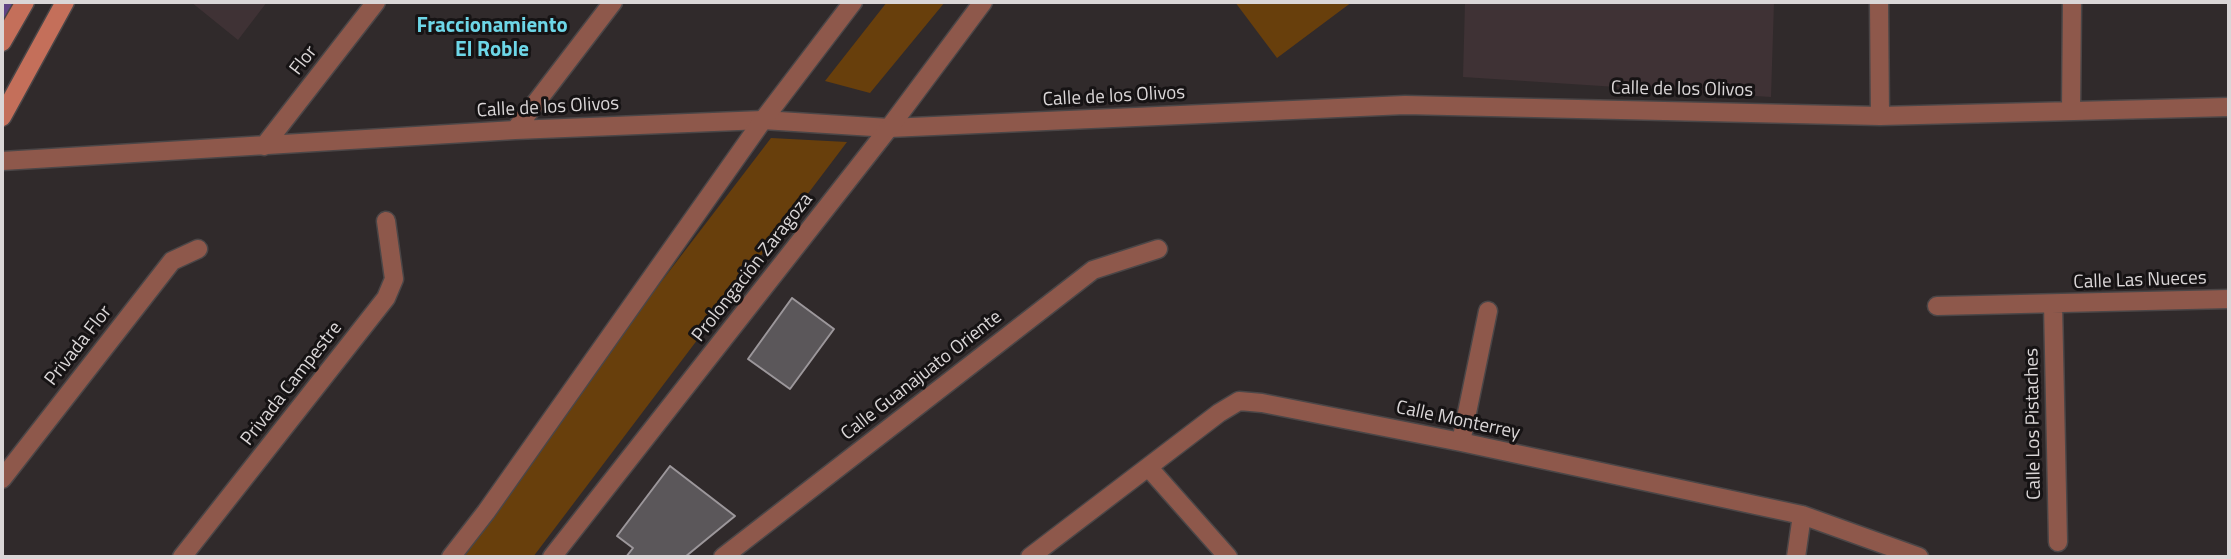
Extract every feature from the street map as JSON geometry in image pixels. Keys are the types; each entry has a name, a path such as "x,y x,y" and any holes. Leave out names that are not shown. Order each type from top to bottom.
{"main road":[{"path":"2,42 24,2"},
{"path":"2,117 65,2"}],"street":[{"name":"Flor","path":"264,146 376,2"},
{"path":"515,130 613,2"},
{"path":"451,557 494,501 763,120 853,2"},
{"name":"Prolongación Zaragoza","path":"552,557 889,128 983,2"},
{"path":"1879,2 1880,116"},
{"path":"2071,111 2072,2"},
{"name":"Calle de los Olivos","path":"2,161 515,130 763,120 889,128 1405,104 1880,116 2229,107"},
{"name":"Privada Campestre","path":"182,557 386,298 394,279 386,221"},
{"name":"Privada Flor","path":"2,479 172,261 198,249"},
{"name":"Calle Guanajuato Oriente","path":"723,557 1093,270 1158,249"},
{"name":"Calle Las Nueces","path":"1937,306 2229,299"},
{"name":"Calle Los Pistaches","path":"2053,304 2058,542"},
{"path":"1461,442 1488,312"},
{"name":"Calle Monterrey","path":"1030,557 1219,413 1239,401 1461,442 1802,515 1919,557"},
{"path":"1149,468 1228,557"},
{"path":"1796,557 1802,515"}],"shaded area":[{"path":"191,2 267,2 238,40"},
{"path":"887,2 945,2 870,93 825,81"},
{"path":"1235,2 1352,2 1277,58"},
{"path":"1465,2 1774,2 1771,97 1463,77"},
{"path":"771,138 847,142 533,557 451,557"}],"building":[{"path":"792,298 834,329 790,389 748,359"},
{"path":"670,466 735,516 685,557 626,557 633,548 617,536"}],"waterway":[{"path":"2,9 5,2"}],"district":[{"name":"Fraccionamiento El Roble","path":"492,39"}]}
